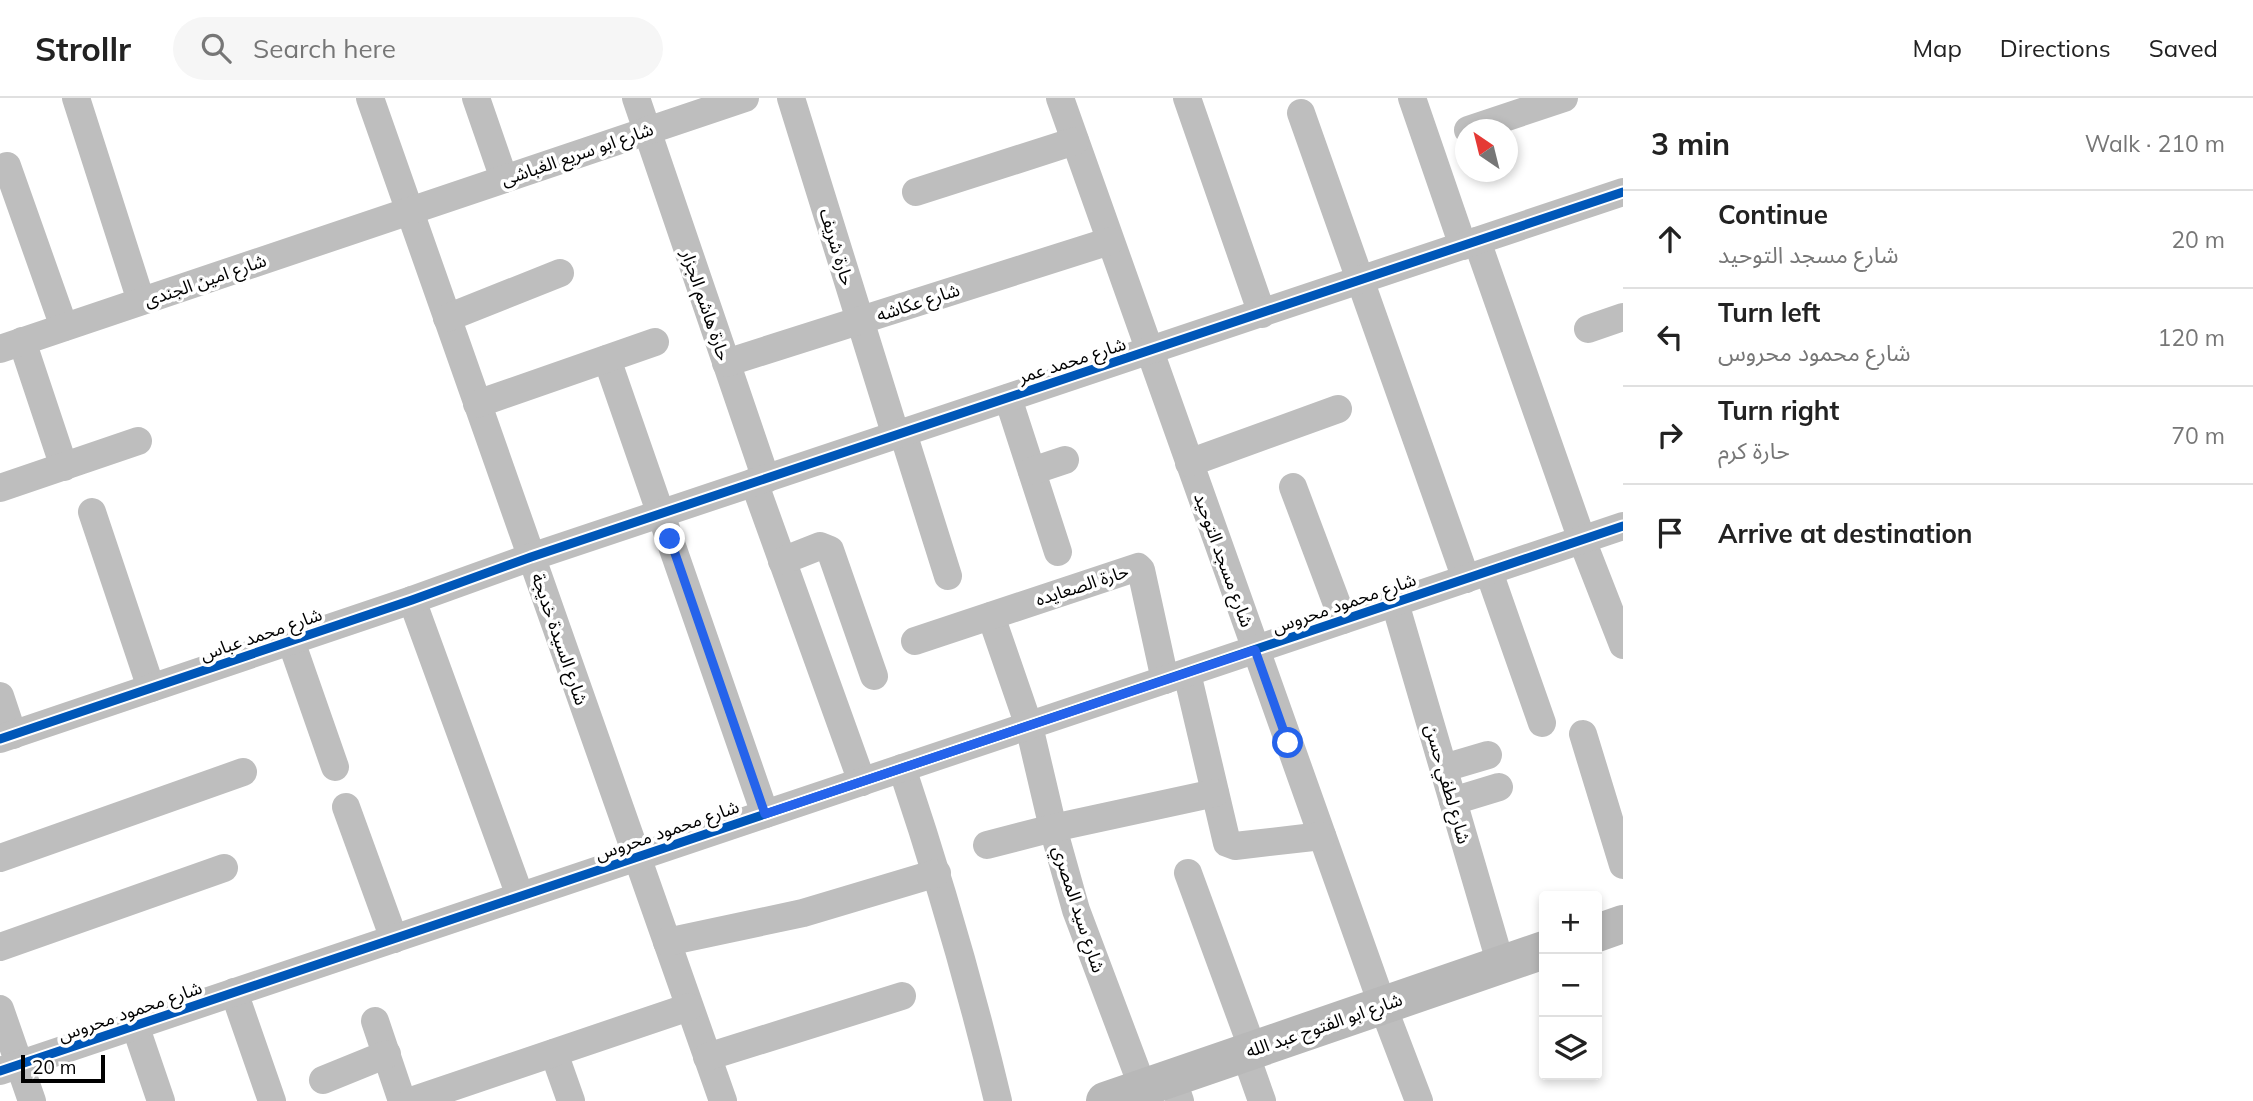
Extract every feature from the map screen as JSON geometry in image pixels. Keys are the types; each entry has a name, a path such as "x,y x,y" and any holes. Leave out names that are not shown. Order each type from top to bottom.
{"street":[{"path":"76,98 141,302"},
{"name":"شارع السيدة خديجة","path":"370,98 723,1101"},
{"path":"476,98 504,179"},
{"name":"حارة هاشم الجزار","path":"636,98 726,363 782,561 862,782"},
{"name":"شارع ابو سريع الغباشى","path":"410,211 745,98"},
{"name":"حارة شريف","path":"791,98 860,320 948,576"},
{"name":"شارع مسجد التوحيد","path":"1060,98 1255,650 1419,1101"},
{"path":"1187,98 1262,314"},
{"path":"1412,98 1427,143 1470,243 1623,645"},
{"path":"1500,119 1564,98"},
{"path":"1301,113 1361,280 1477,575 1542,723"},
{"path":"1427,143 1455,134"},
{"path":"916,192 1075,141"},
{"path":"7,166 64,327"},
{"name":"شارع محمد عمر","path":"531,557 1623,192"},
{"name":"شارع امين الجندى","path":"11,345 410,211"},
{"name":"شارع عكاشه","path":"726,363 1110,241"},
{"path":"447,318 559,273"},
{"path":"1588,329 1623,317"},
{"path":"477,404 654,342"},
{"path":"11,345 64,467"},
{"path":"607,359 765,814"},
{"path":"1008,398 1058,552"},
{"path":"1189,463 1338,409"},
{"path":"0,488 138,442"},
{"path":"1032,471 1065,460"},
{"path":"1293,487 1343,620"},
{"path":"92,512 151,688"},
{"name":"شارع محمود محروس","path":"10,1067 1623,526"},
{"path":"782,561 820,545 830,550 874,676"},
{"name":"شارع محمد عباس","path":"6,737 531,557"},
{"name":"حارة الصعايده","path":"915,641 1138,567 1142,570 1176,676"},
{"path":"412,600 520,897"},
{"name":"شارع لطفي حسن","path":"1395,603 1501,965"},
{"name":"شارع سيد المصري","path":"990,616 1028,726 1076,910 1139,1094"},
{"name":"شارع محمد عباس","path":"291,641 335,767"},
{"path":"1176,676 1215,793 1227,843 1234,846 1322,836"},
{"path":"0,696 6,737"},
{"path":"1583,734 1623,865"},
{"path":"1444,768 1488,754"},
{"path":"902,768 937,873 975,1003 998,1101"},
{"path":"0,858 243,772"},
{"path":"1453,801 1499,788"},
{"path":"987,845 1215,793"},
{"path":"346,807 394,939"},
{"path":"0,947 224,868"},
{"path":"667,942 803,913 937,873"},
{"path":"1188,873 1249,1052 1262,1101"},
{"path":"1602,931 1623,924"},
{"name":"شارع ابو الفتوح عبد الله","path":"1139,1094 1382,1004 1539,952"},
{"path":"234,992 272,1101"},
{"path":"707,1058 902,996"},
{"path":"411,1101 690,1007"},
{"path":"0,1009 10,1067 32,1101"},
{"path":"375,1021 402,1101"},
{"path":"135,1026 162,1101"},
{"path":"554,1053 571,1101"},
{"path":"323,1080 387,1054"}],"cycle path":[{"path":"0,739 531,557 1623,192"},
{"path":"0,1071 1623,526"}],"route":[{"path":"670,539 765,814 1255,650 1288,743"}]}
